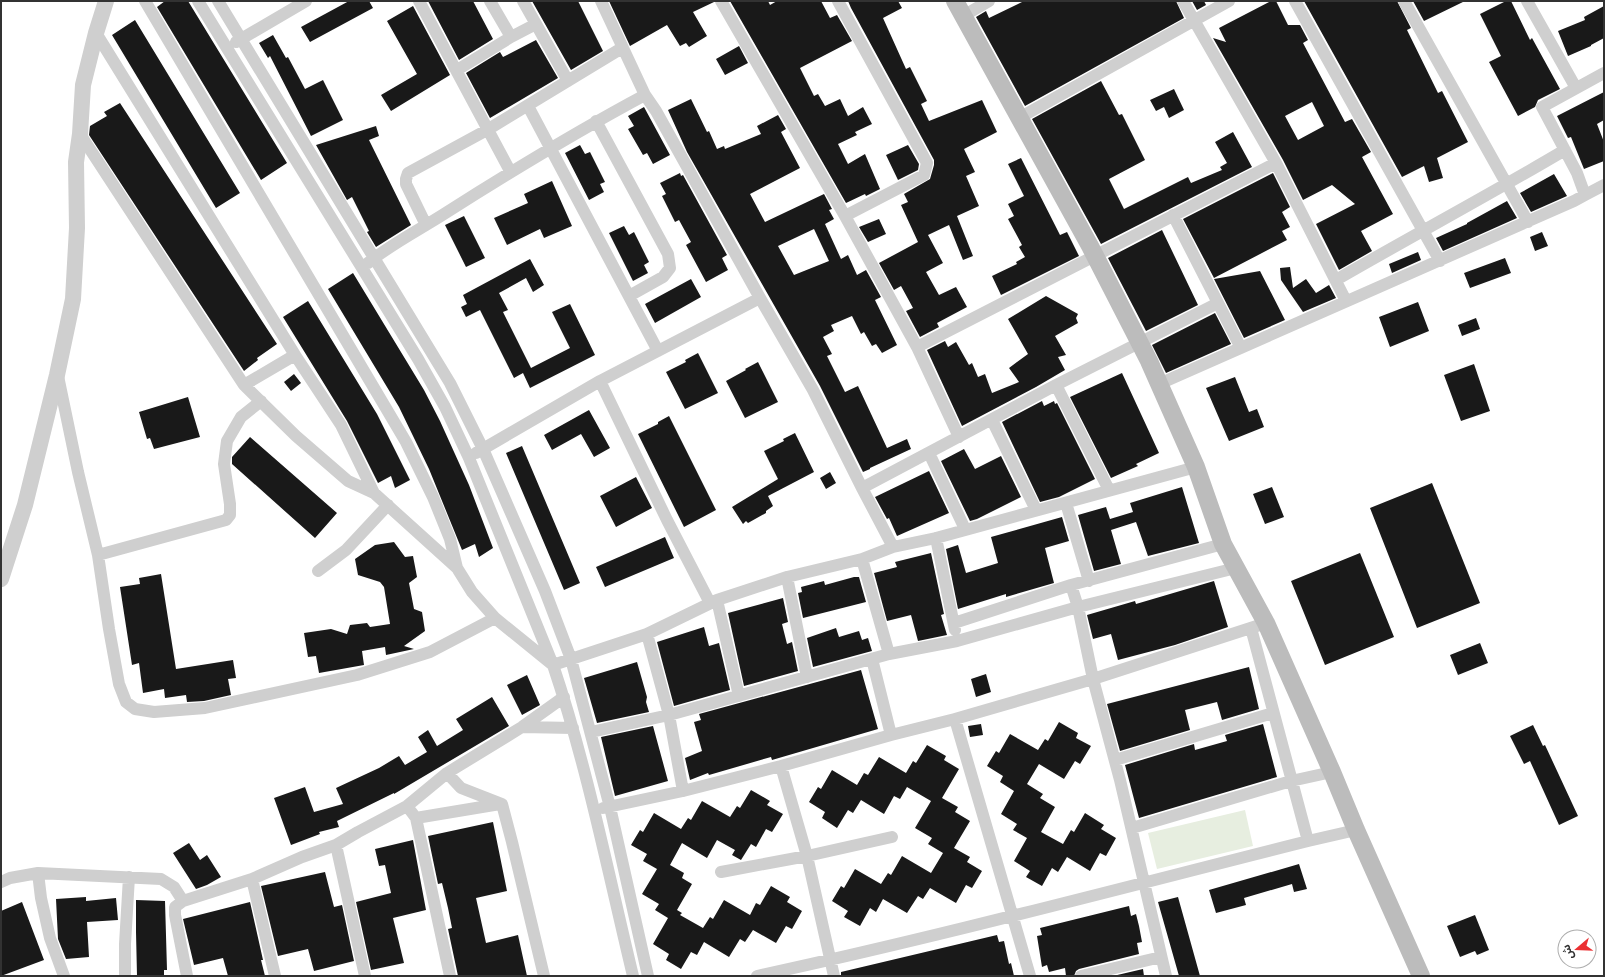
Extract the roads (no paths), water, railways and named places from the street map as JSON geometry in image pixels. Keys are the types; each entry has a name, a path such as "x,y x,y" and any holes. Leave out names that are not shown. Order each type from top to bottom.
{"main road":[{"path":"959,8 1094,255 1140,343 1196,467 1223,544 1236,568 1258,626 1332,772 1420,976"}],"street":[{"path":"1,580 25,505 58,375 73,299 77,228 76,162 80,134 83,85 96,32 106,1"},
{"path":"145,1 406,442 433,497 450,539 457,568"},
{"path":"198,1 418,359 445,407 469,458 553,664 564,698 573,728 633,976"},
{"path":"218,1 450,383 483,448 545,591 571,660 610,807 648,976"},
{"path":"226,46 242,40 306,1"},
{"path":"419,1 510,171"},
{"path":"490,1 511,37"},
{"path":"523,1 568,81"},
{"path":"601,1 645,95 656,111 813,390 893,547"},
{"path":"721,1 845,216 917,346 959,438"},
{"path":"838,1 927,163 924,175 845,216"},
{"path":"959,8 990,1"},
{"path":"1183,1 1276,163 1346,301"},
{"path":"1019,118 1229,1"},
{"path":"1294,1 1440,261"},
{"path":"1404,1 1528,222"},
{"path":"1527,1 1576,88"},
{"path":"457,70 511,37 536,24"},
{"path":"96,32 295,354 341,425 374,493"},
{"path":"426,225 406,184 408,173 487,130 622,48"},
{"path":"1585,195 1577,173 1542,107 1604,73"},
{"path":"362,268 374,258 510,171 550,150 596,121 645,95"},
{"path":"528,106 658,351"},
{"path":"596,121 668,254 670,268 663,277 629,296"},
{"path":"80,134 244,385 296,436 348,481 374,493 388,505 457,568 472,592 495,618 553,664"},
{"path":"1336,280 1565,150"},
{"path":"917,346 1276,163"},
{"path":"1159,384 1528,222 1604,185"},
{"path":"1173,215 1241,348"},
{"path":"469,458 483,448 600,381 760,298"},
{"path":"862,488 959,438 1056,385 1218,303"},
{"path":"244,385 295,354"},
{"path":"58,375 78,472 98,555 109,629 120,684 126,702 136,709 154,712 205,708 357,674 430,652 495,618"},
{"path":"600,381 667,520 714,602 739,696"},
{"path":"1056,385 1109,490"},
{"path":"98,555 226,520 230,515 230,504 224,464 227,441 241,416 261,401"},
{"path":"992,420 1036,510"},
{"path":"929,453 965,529"},
{"path":"553,664 571,660 647,634 714,602 787,577 862,559 893,547 936,538 1196,467"},
{"path":"1066,503 1089,581"},
{"path":"318,571 346,550 388,505"},
{"path":"936,538 958,641"},
{"path":"954,623 1072,584 1089,581 1223,544"},
{"path":"862,559 889,654"},
{"path":"591,732 669,715 889,654 958,641 1078,607 1236,568"},
{"path":"787,577 807,677"},
{"path":"1072,584 1092,679 1115,760 1132,828 1166,976"},
{"path":"593,810 683,791 955,719 1092,679 1258,626 1273,713 1308,841"},
{"path":"647,634 669,715 683,791"},
{"path":"872,659 891,735"},
{"path":"187,976 175,915 175,907 183,901 252,879 302,857 336,845 407,806 447,772 522,727 564,698"},
{"path":"1115,760 1273,713"},
{"path":"955,719 1030,976"},
{"path":"522,727 573,728"},
{"path":"781,766 807,856 834,976"},
{"path":"447,772 461,788 502,804"},
{"path":"1132,828 1291,782 1332,772"},
{"path":"416,818 502,804"},
{"path":"502,804 544,976"},
{"path":"407,806 416,818 450,976"},
{"path":"757,976 831,960 1012,916 1356,830"},
{"path":"722,872 807,856 892,837"},
{"path":"336,845 365,976"},
{"path":"1,882 10,878 38,873 161,879 174,887 183,901"},
{"path":"38,873 41,898 50,938 64,976"},
{"path":"125,976 125,944 129,877"},
{"path":"252,879 275,976"},
{"path":"1081,976 1162,957"}]}
